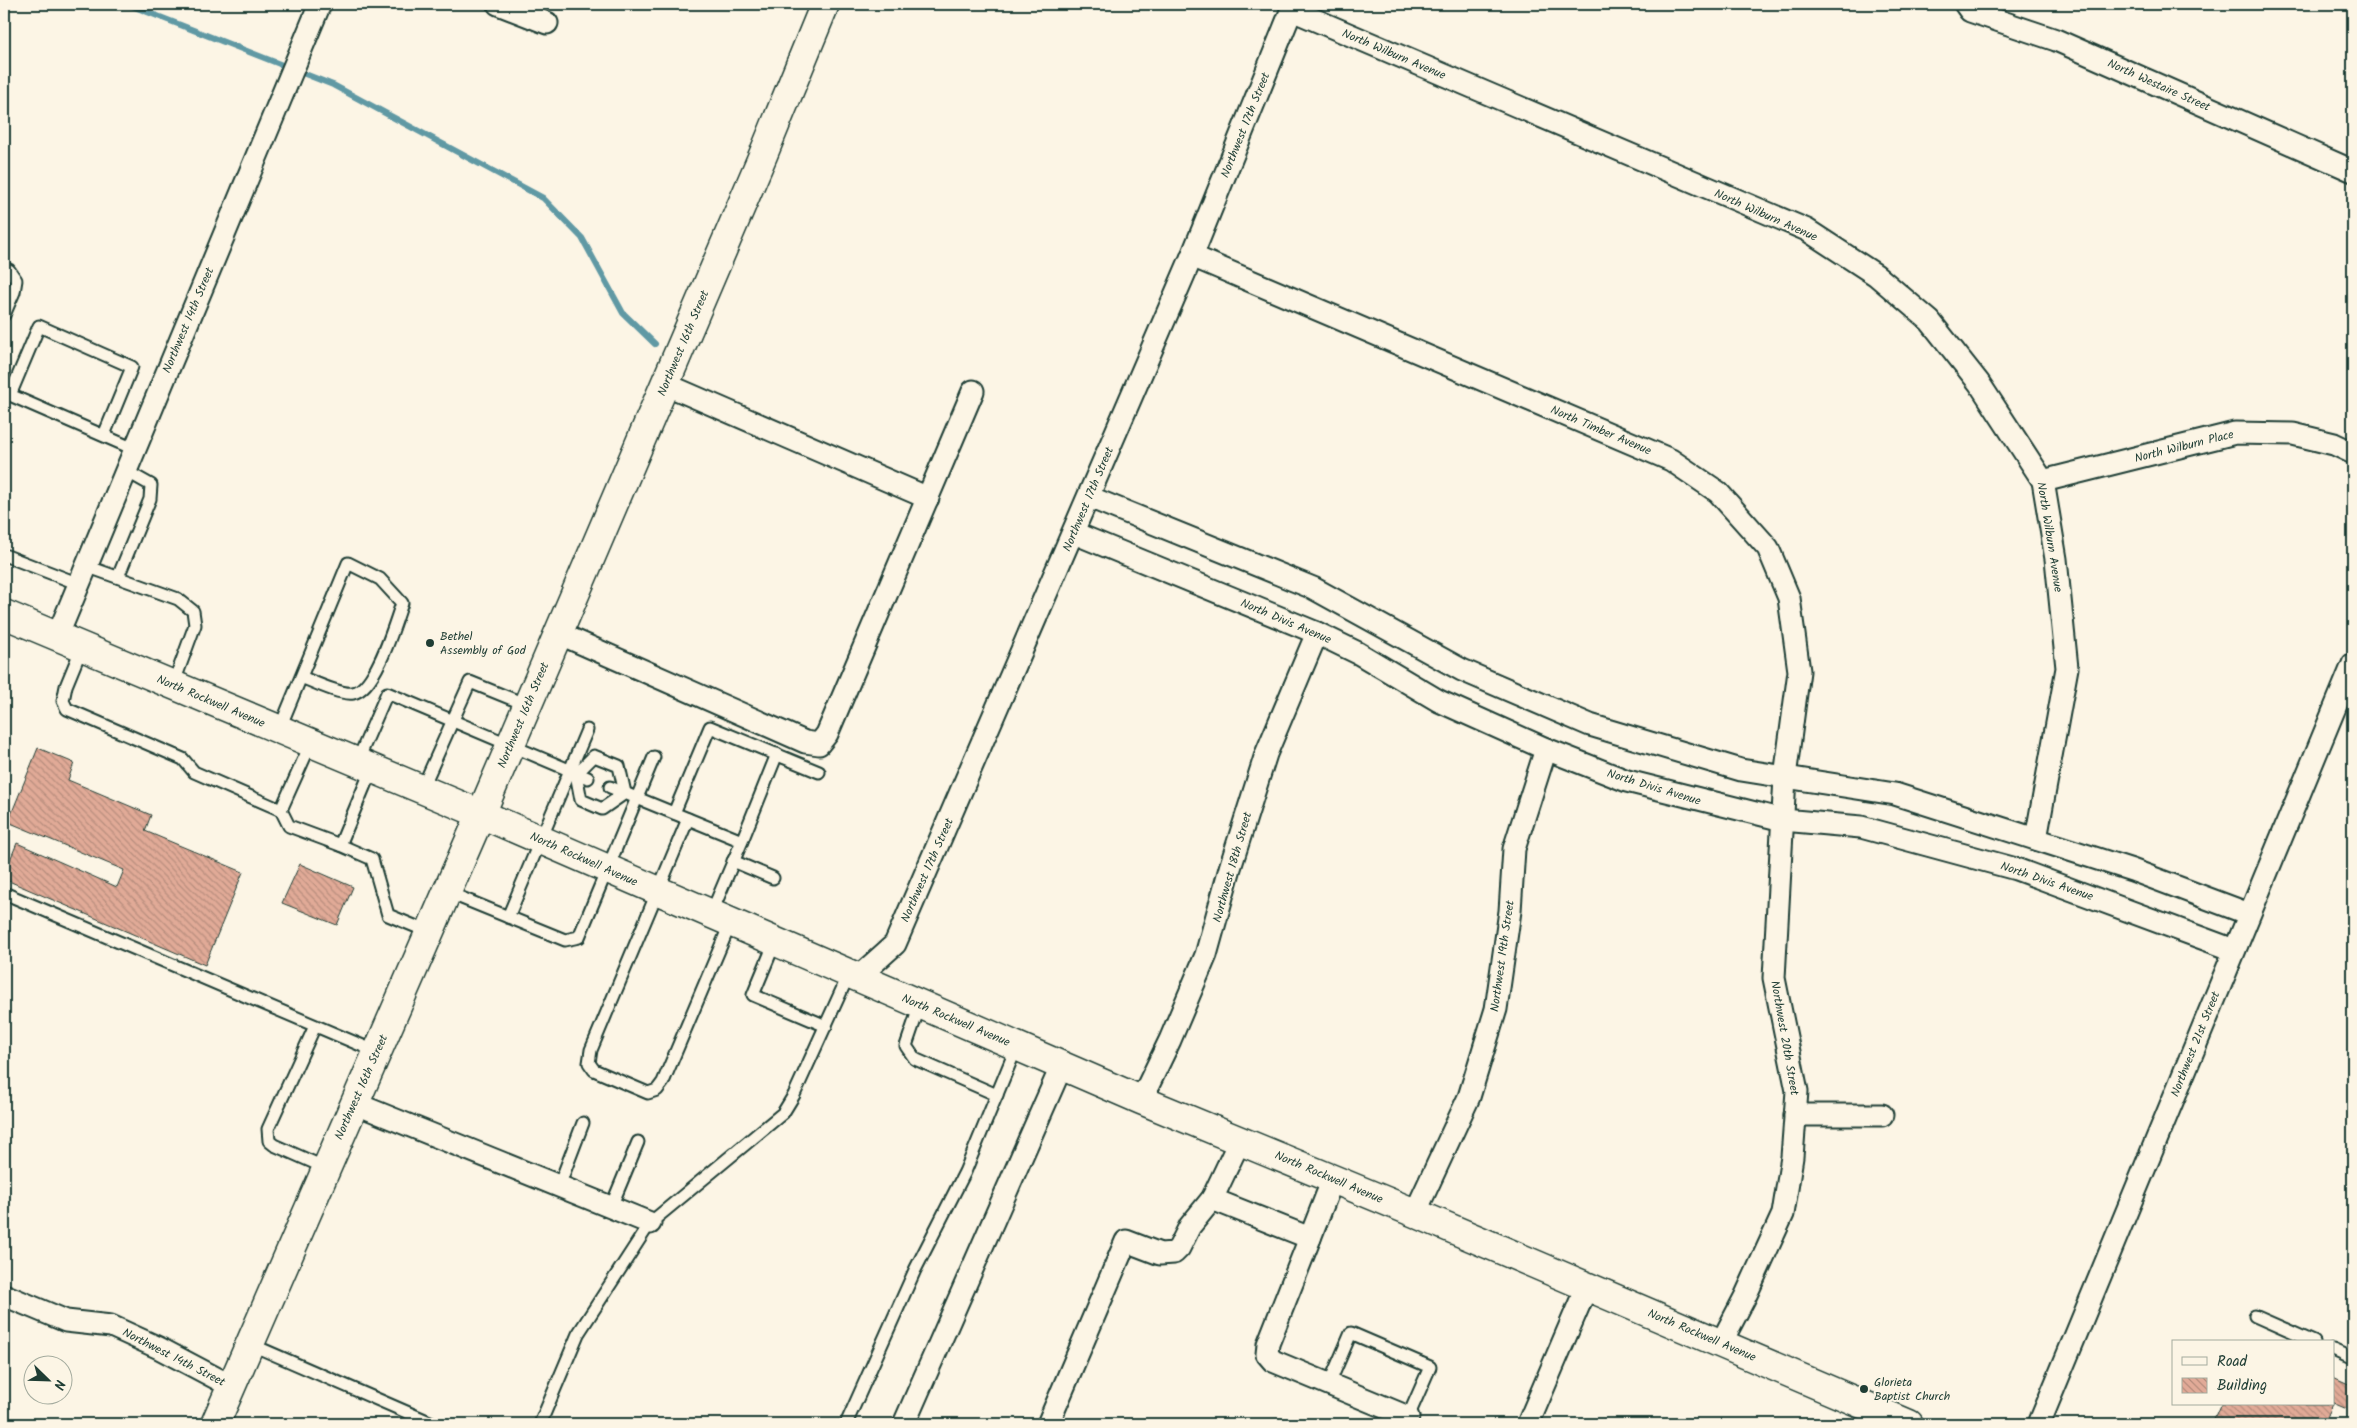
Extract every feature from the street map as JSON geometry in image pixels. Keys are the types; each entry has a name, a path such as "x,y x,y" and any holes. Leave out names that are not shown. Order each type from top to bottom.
{"main road":[{"name":"Northwest 16th Street","path":"215,1424 481,814 763,155 825,4"},
{"name":"North Rockwell Avenue","path":"4,614 481,814 1142,1100 1415,1213 1909,1424"}],"street":[{"name":"Northwest 14th Street","path":"56,637 320,4"},
{"path":"498,4 547,23"},
{"name":"North Westaire Street","path":"1965,4 1970,11 2056,40 2353,171"},
{"name":"Northwest 17th Street","path":"853,976 895,944 1192,256 1293,7"},
{"name":"North Wilburn Avenue","path":"1293,7 1807,230 1876,275 1930,321 1979,383 2044,481 2056,560 2068,668 2036,839"},
{"name":"North Timber Avenue","path":"1192,256 1671,460 1718,492 1768,548 1789,598 1799,671 1785,778"},
{"path":"665,384 928,498"},
{"path":"558,633 805,742 819,744 827,734 973,391"},
{"name":"North Wilburn Place","path":"2044,481 2235,433 2293,434 2334,444 2353,454"},
{"path":"1089,497 1313,588 1462,670 1590,724 1741,770 1895,794 2132,870 2249,914"},
{"name":"North Divis Avenue","path":"1074,533 1316,633 1358,652 1439,700 1546,749 1627,781 1783,820 1861,827 2016,869 2234,950"},
{"name":"Northwest 18th Street","path":"1142,1100 1206,955 1266,754 1316,633"},
{"name":"Northwest 21st Street","path":"2039,1424 2353,664"},
{"name":"Northwest 19th Street","path":"1415,1213 1469,1097 1496,1009 1510,911 1514,849 1546,749"},
{"name":"Northwest 20th Street","path":"1720,1343 1745,1297 1783,1214 1792,1157 1797,1091 1774,978 1785,778"},
{"path":"904,1424 1062,1065"},
{"path":"354,1103 650,1223"},
{"path":"1795,1115 1882,1115"},
{"path":"1048,1424 1126,1242 1160,1254 1174,1253 1179,1248 1190,1226 1212,1199 1240,1140"},
{"path":"1333,1179 1268,1344 1268,1354 1273,1361 1329,1384 1407,1421"},
{"path":"1212,1199 1310,1238"},
{"path":"1528,1424 1587,1286"},
{"name":"Northwest 14th Street","path":"4,1295 66,1320 111,1326 160,1348 231,1386"}],"lane":[{"path":"4,268 10,270 16,280 14,292 4,315"},
{"path":"104,435 132,367 39,326 10,395 134,449"},
{"path":"118,577 150,499 152,485 126,471"},
{"path":"4,555 82,575 118,577 178,599 193,610 196,625 173,685"},
{"path":"279,730 348,563 380,579 402,603 392,632 366,688 352,694 335,690 301,677"},
{"path":"82,647 66,686 63,701 67,709 183,759 194,772 281,810 290,826 372,859 388,915 429,932"},
{"path":"422,789 470,682 527,705"},
{"path":"340,845 387,693 588,778"},
{"path":"674,813 710,727 819,772"},
{"path":"508,917 573,772 588,730"},
{"path":"281,810 311,743"},
{"path":"688,819 591,1050 589,1063 594,1070 648,1093 657,1090 663,1082 721,918 733,861 777,754"},
{"path":"573,772 594,756 619,766 624,793"},
{"path":"447,892 565,940 573,940 579,937 654,758"},
{"path":"573,772 581,800 602,809 624,793"},
{"path":"610,787 742,841"},
{"path":"733,861 773,878"},
{"path":"4,893 376,1052"},
{"path":"775,942 753,995 826,1026"},
{"path":"540,1424 578,1334 650,1223 783,1113 794,1095 826,1026 853,976"},
{"path":"920,1004 906,1046 916,1059 997,1095"},
{"path":"315,1026 268,1128 268,1135 269,1141 274,1145 326,1168"},
{"path":"846,1424 915,1270 965,1172 1017,1046"},
{"path":"559,1186 583,1123"},
{"path":"611,1207 638,1142"},
{"path":"2255,1316 2309,1340"},
{"path":"1329,1384 1351,1333 1430,1367 1407,1421"},
{"path":"249,1343 434,1424"},
{"path":"2334,1350 2353,1359"}],"building":[{"path":"38,748 74,763 68,780 151,815 145,831 243,872 205,965 4,879 4,858 10,860 17,843 117,887 124,870 8,822"},
{"path":"300,864 353,887 337,925 282,903"},
{"path":"2334,1377 2353,1386 2353,1393 2347,1409 2334,1403"},
{"path":"2220,1406 2332,1406 2324,1424 2212,1424"}],"waterway":[{"path":"127,4 333,85 543,198 582,238 623,313 655,344"}],"place":[{"name":"Bethel Assembly of God","path":"430,643"},
{"name":"Glorieta Baptist Church","path":"1864,1389"}]}
